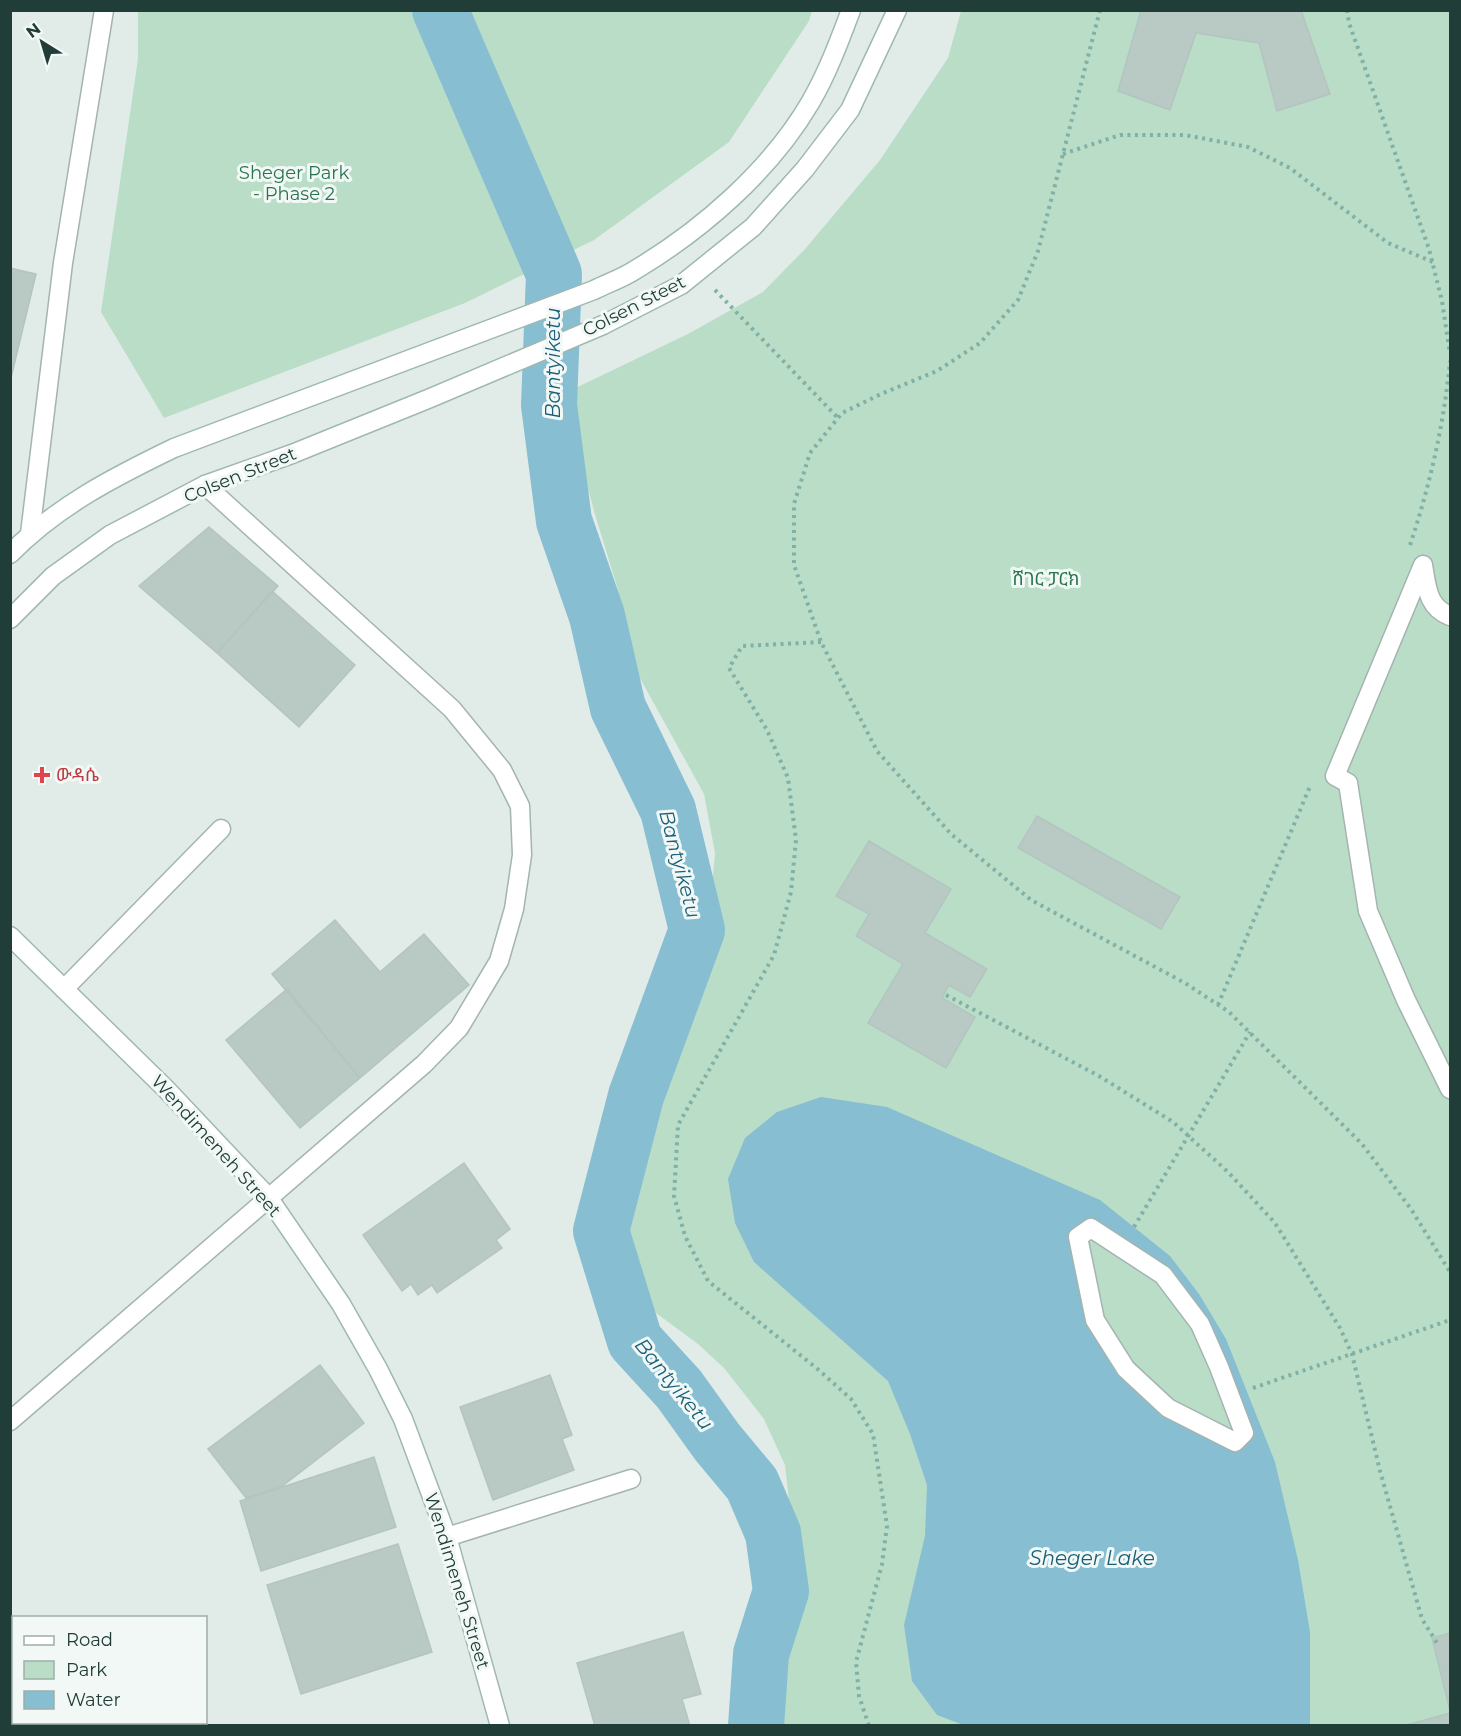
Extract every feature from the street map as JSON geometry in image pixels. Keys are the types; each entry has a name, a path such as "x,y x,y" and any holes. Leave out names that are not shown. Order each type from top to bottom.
{"street":[{"path":"30,534 63,263 104,10"},
{"path":"10,554 53,515 109,479 174,448 594,290 634,271 727,204 777,150 810,103 840,40 851,10"},
{"name":"Colsen Steet","path":"428,399 603,325 681,285 753,227 805,169 850,110 897,10"},
{"name":"Colsen Street","path":"10,619 53,576 110,535 206,485 292,454 428,399"},
{"path":"10,1421 424,1064 459,1028 499,961 514,909 522,855 520,806 502,770 452,709 206,485"},
{"path":"1450,616 1431,600 1423,566 1335,776 1348,783 1368,911 1406,1000 1450,1089"},
{"path":"64,989 221,829"},
{"name":"Wendimeneh Street","path":"10,936 166,1089 268,1197 341,1304 378,1369 402,1419 447,1537 500,1725"},
{"path":"1091,1228 1162,1275 1200,1324 1244,1433 1235,1442 1168,1408 1126,1369 1095,1320 1078,1238 1091,1228"},
{"path":"447,1537 631,1479"}],"path":[{"path":"1100,10 1038,251 1018,300 980,343 937,371 842,413 810,453 794,504 794,565 821,642 877,751 951,834 1031,900 1185,983 1229,1012 1362,1144 1411,1209 1450,1272"},
{"path":"1347,10 1349,23 1433,262 1450,354"},
{"path":"1063,154 1120,135 1185,135 1248,147 1290,168 1388,243 1433,262"},
{"path":"698,272 838,418"},
{"path":"821,642 742,646 729,668 767,730 788,778 796,840 791,892 774,955 678,1125 674,1196 685,1236 708,1281 820,1371 851,1399 873,1434 887,1526 882,1564 856,1662 859,1696 869,1725"},
{"path":"946,995 1129,1093 1173,1122 1228,1172 1275,1223 1340,1328 1352,1354 1380,1471 1422,1619 1437,1642"},
{"path":"1134,1226 1250,1032"},
{"path":"1249,1390 1450,1320"}],"green space":[{"name":"Sheger Park - Phase 2","path":"138,10 812,11 809,21 729,142 594,240 465,303 164,418 101,312 138,59"},
{"name":"ሸገር ፓርክ","path":"961,11 1450,11 1450,1725 779,1725 796,1561 785,1465 764,1419 724,1368 698,1344 656,1313 631,1274 616,1221 620,1156 689,1005 711,898 715,853 704,794 631,662 618,590 563,394 688,334 763,292 805,249 880,160 948,58"}],"water":[{"name":"Sheger Lake","path":"821,1097 887,1107 1100,1200 1170,1256 1199,1294 1226,1339 1275,1462 1298,1560 1310,1632 1310,1725 966,1726 937,1715 912,1681 904,1625 925,1536 927,1485 910,1434 888,1381 754,1262 735,1223 728,1179 745,1138 777,1112","holes":["1091,1228 1162,1275 1219,1367 1243,1434 1235,1442 1168,1408 1095,1320 1078,1238"]}],"building":[{"path":"1141,10 1301,10 1330,94 1277,111 1259,43 1196,33 1170,110 1118,91"},
{"path":"10,268 36,274 10,382"},
{"path":"209,527 278,586 217,653 139,586"},
{"path":"272,591 355,665 299,727 217,653"},
{"path":"1037,816 1180,897 1161,929 1018,848"},
{"path":"869,841 951,889 925,933 987,969 970,997 949,985 942,998 975,1017 946,1068 868,1023 903,964 856,936 869,914 836,896"},
{"path":"335,920 380,972 424,934 469,985 360,1078 272,974"},
{"path":"287,989 360,1078 300,1128 226,1040"},
{"path":"464,1163 510,1229 496,1240 502,1248 437,1293 432,1285 418,1295 411,1284 402,1291 363,1235"},
{"path":"320,1365 364,1423 281,1487 246,1498 208,1449"},
{"path":"550,1375 572,1435 562,1439 574,1470 493,1500 460,1407"},
{"path":"374,1457 396,1527 261,1571 240,1501"},
{"path":"398,1544 432,1652 301,1694 267,1585"},
{"path":"683,1632 701,1694 682,1699 690,1726 595,1726 577,1663"},
{"path":"1450,1633 1450,1711 1432,1638"},
{"path":"1450,1713 1450,1726 1403,1726"}],"waterway":[{"name":"Bantyiketu","path":"440,10 554,274 549,405 564,521 597,616 618,708 668,810 697,930 636,1096 601,1231 635,1341 679,1389 717,1442 752,1484 773,1533 781,1591 761,1654 756,1726"}],"place":[{"name":"ውዳሴ","path":"42,775"}]}
